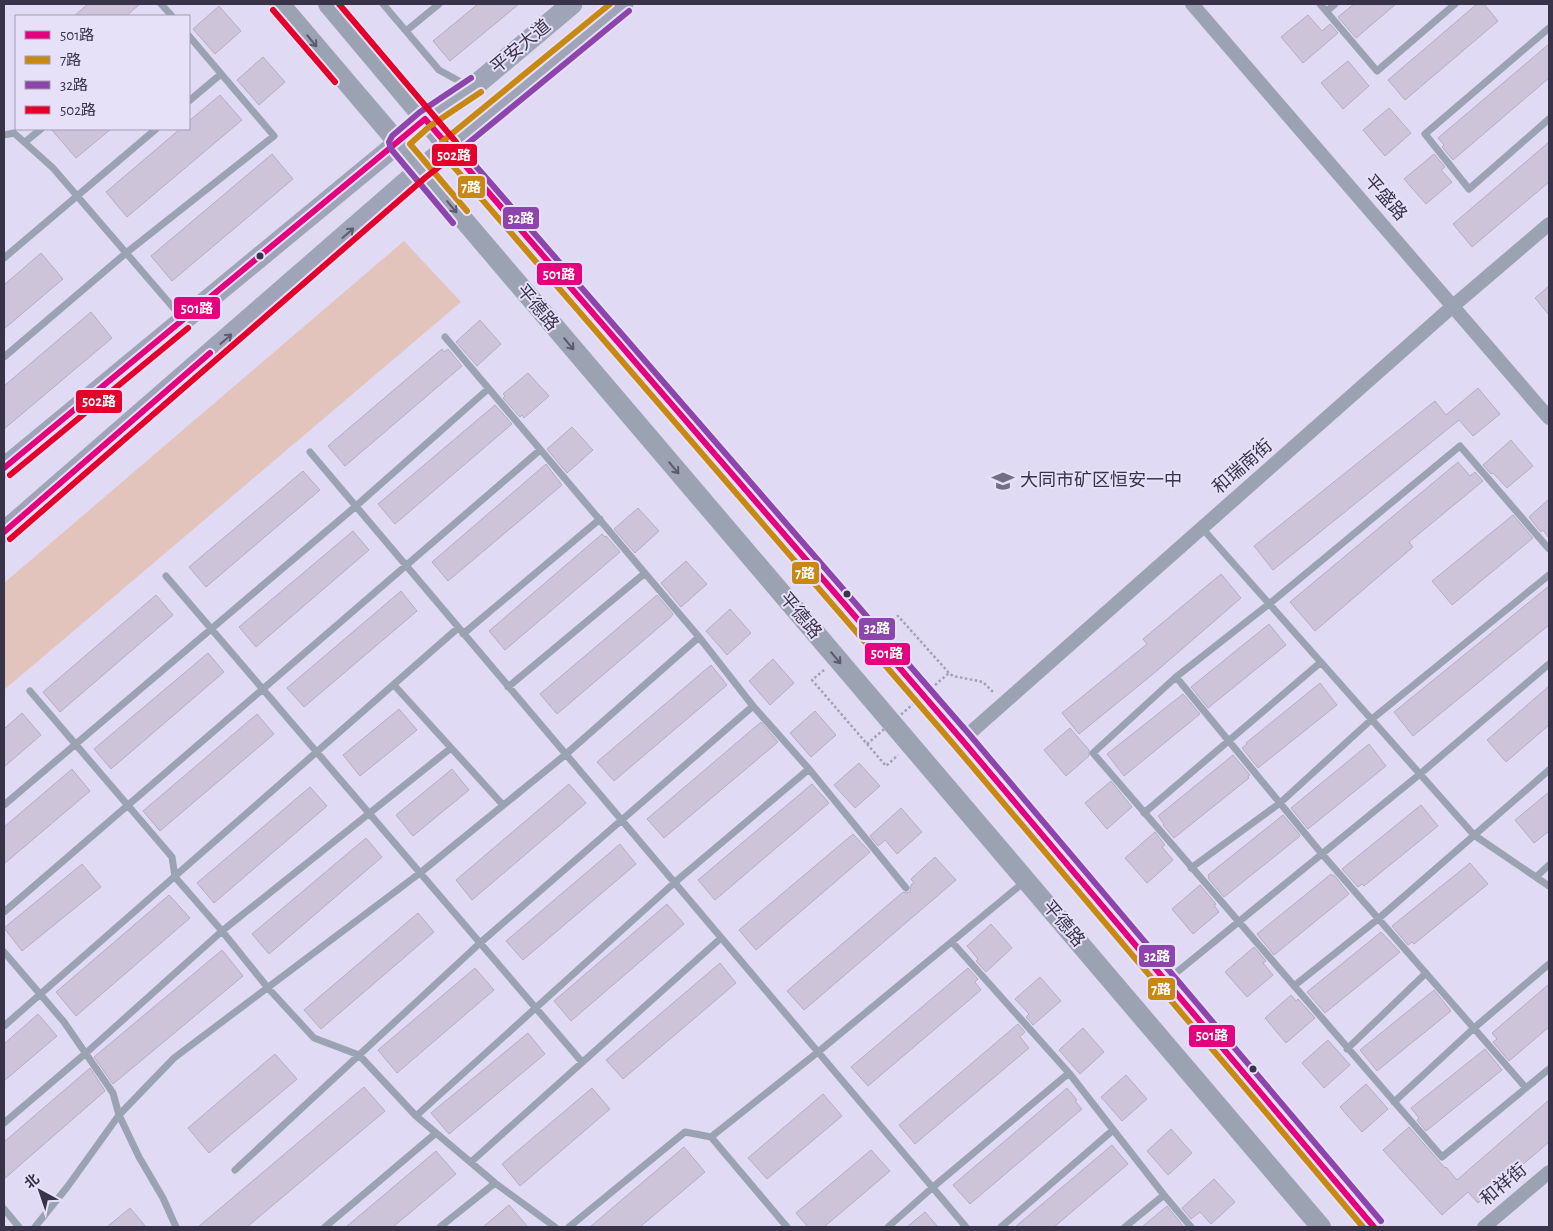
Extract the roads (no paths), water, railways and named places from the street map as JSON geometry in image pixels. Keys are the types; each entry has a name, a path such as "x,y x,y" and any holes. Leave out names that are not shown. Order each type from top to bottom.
{"main road":[{"name":"平德路","path":"280,4 1321,1227"},
{"path":"328,4 449,148 962,740 1374,1227"},
{"name":"平安大道","path":"4,468 425,119 472,88 572,4"},
{"name":"平安大道","path":"4,532 420,170 623,4"}],"street":[{"name":"平盛路","path":"1192,4 1549,418"},
{"name":"和瑞南街","path":"962,740 1453,306 1549,224"},
{"name":"和祥街","path":"1484,1227 1549,1172"}],"lane":[{"path":"161,4 171,15"},
{"path":"383,4 439,70 472,88"},
{"path":"406,31 439,4"},
{"path":"1320,4 1377,71 1455,4"},
{"path":"1327,11 1335,4"},
{"path":"1549,28 1425,134 1469,189 1549,119"},
{"path":"4,357 126,253 274,136 190,37"},
{"path":"190,100 221,74"},
{"path":"25,142 40,130"},
{"path":"4,258 155,130"},
{"path":"4,135 14,133 53,168 183,320"},
{"path":"445,338 699,637 906,888"},
{"path":"4,805 356,506 488,389"},
{"path":"1549,549 1460,446 1269,604 1176,677 1093,753 1442,1157 1549,1069"},
{"path":"4,912 540,450"},
{"path":"310,452 966,1227"},
{"path":"4,1026 394,685 600,519"},
{"path":"1202,528 1474,835 1549,886"},
{"path":"508,687 645,573"},
{"path":"1191,868 1280,803 1372,720 1549,574"},
{"path":"166,576 582,1062"},
{"path":"35,1227 68,1186 119,1115 174,1058 420,873 566,755 699,637"},
{"path":"1144,813 1321,662"},
{"path":"1166,981 1420,774 1549,664"},
{"path":"1176,677 1322,854 1526,1088"},
{"path":"394,685 503,805"},
{"path":"30,691 172,858 175,877 222,930 268,988 314,1038 359,1055 416,1116 495,1183 555,1227"},
{"path":"235,1170 480,943 754,706"},
{"path":"4,1124 86,1054 222,930 451,748"},
{"path":"416,1116 674,883 809,769"},
{"path":"1294,986 1378,918 1549,770"},
{"path":"1536,877 1549,865"},
{"path":"710,1137 818,1052 1026,881"},
{"path":"471,1162 721,938"},
{"path":"952,942 1069,1072 1191,1227"},
{"path":"4,952 64,1022 113,1093 119,1115 139,1157 163,1198 176,1227"},
{"path":"1394,1102 1474,1028 1549,964"},
{"path":"1347,1049 1426,973"},
{"path":"888,1227 1069,1072"},
{"path":"1001,1227 1113,1130"},
{"path":"569,1227 685,1132 710,1137 787,1227"},
{"path":"325,1227 436,1133"},
{"path":"440,1227 495,1183"},
{"path":"1125,1227 1164,1195"},
{"path":"4,1209 20,1227"}],"place":[{"name":"大同市矿区恒安一中","path":"1003,481"}]}
